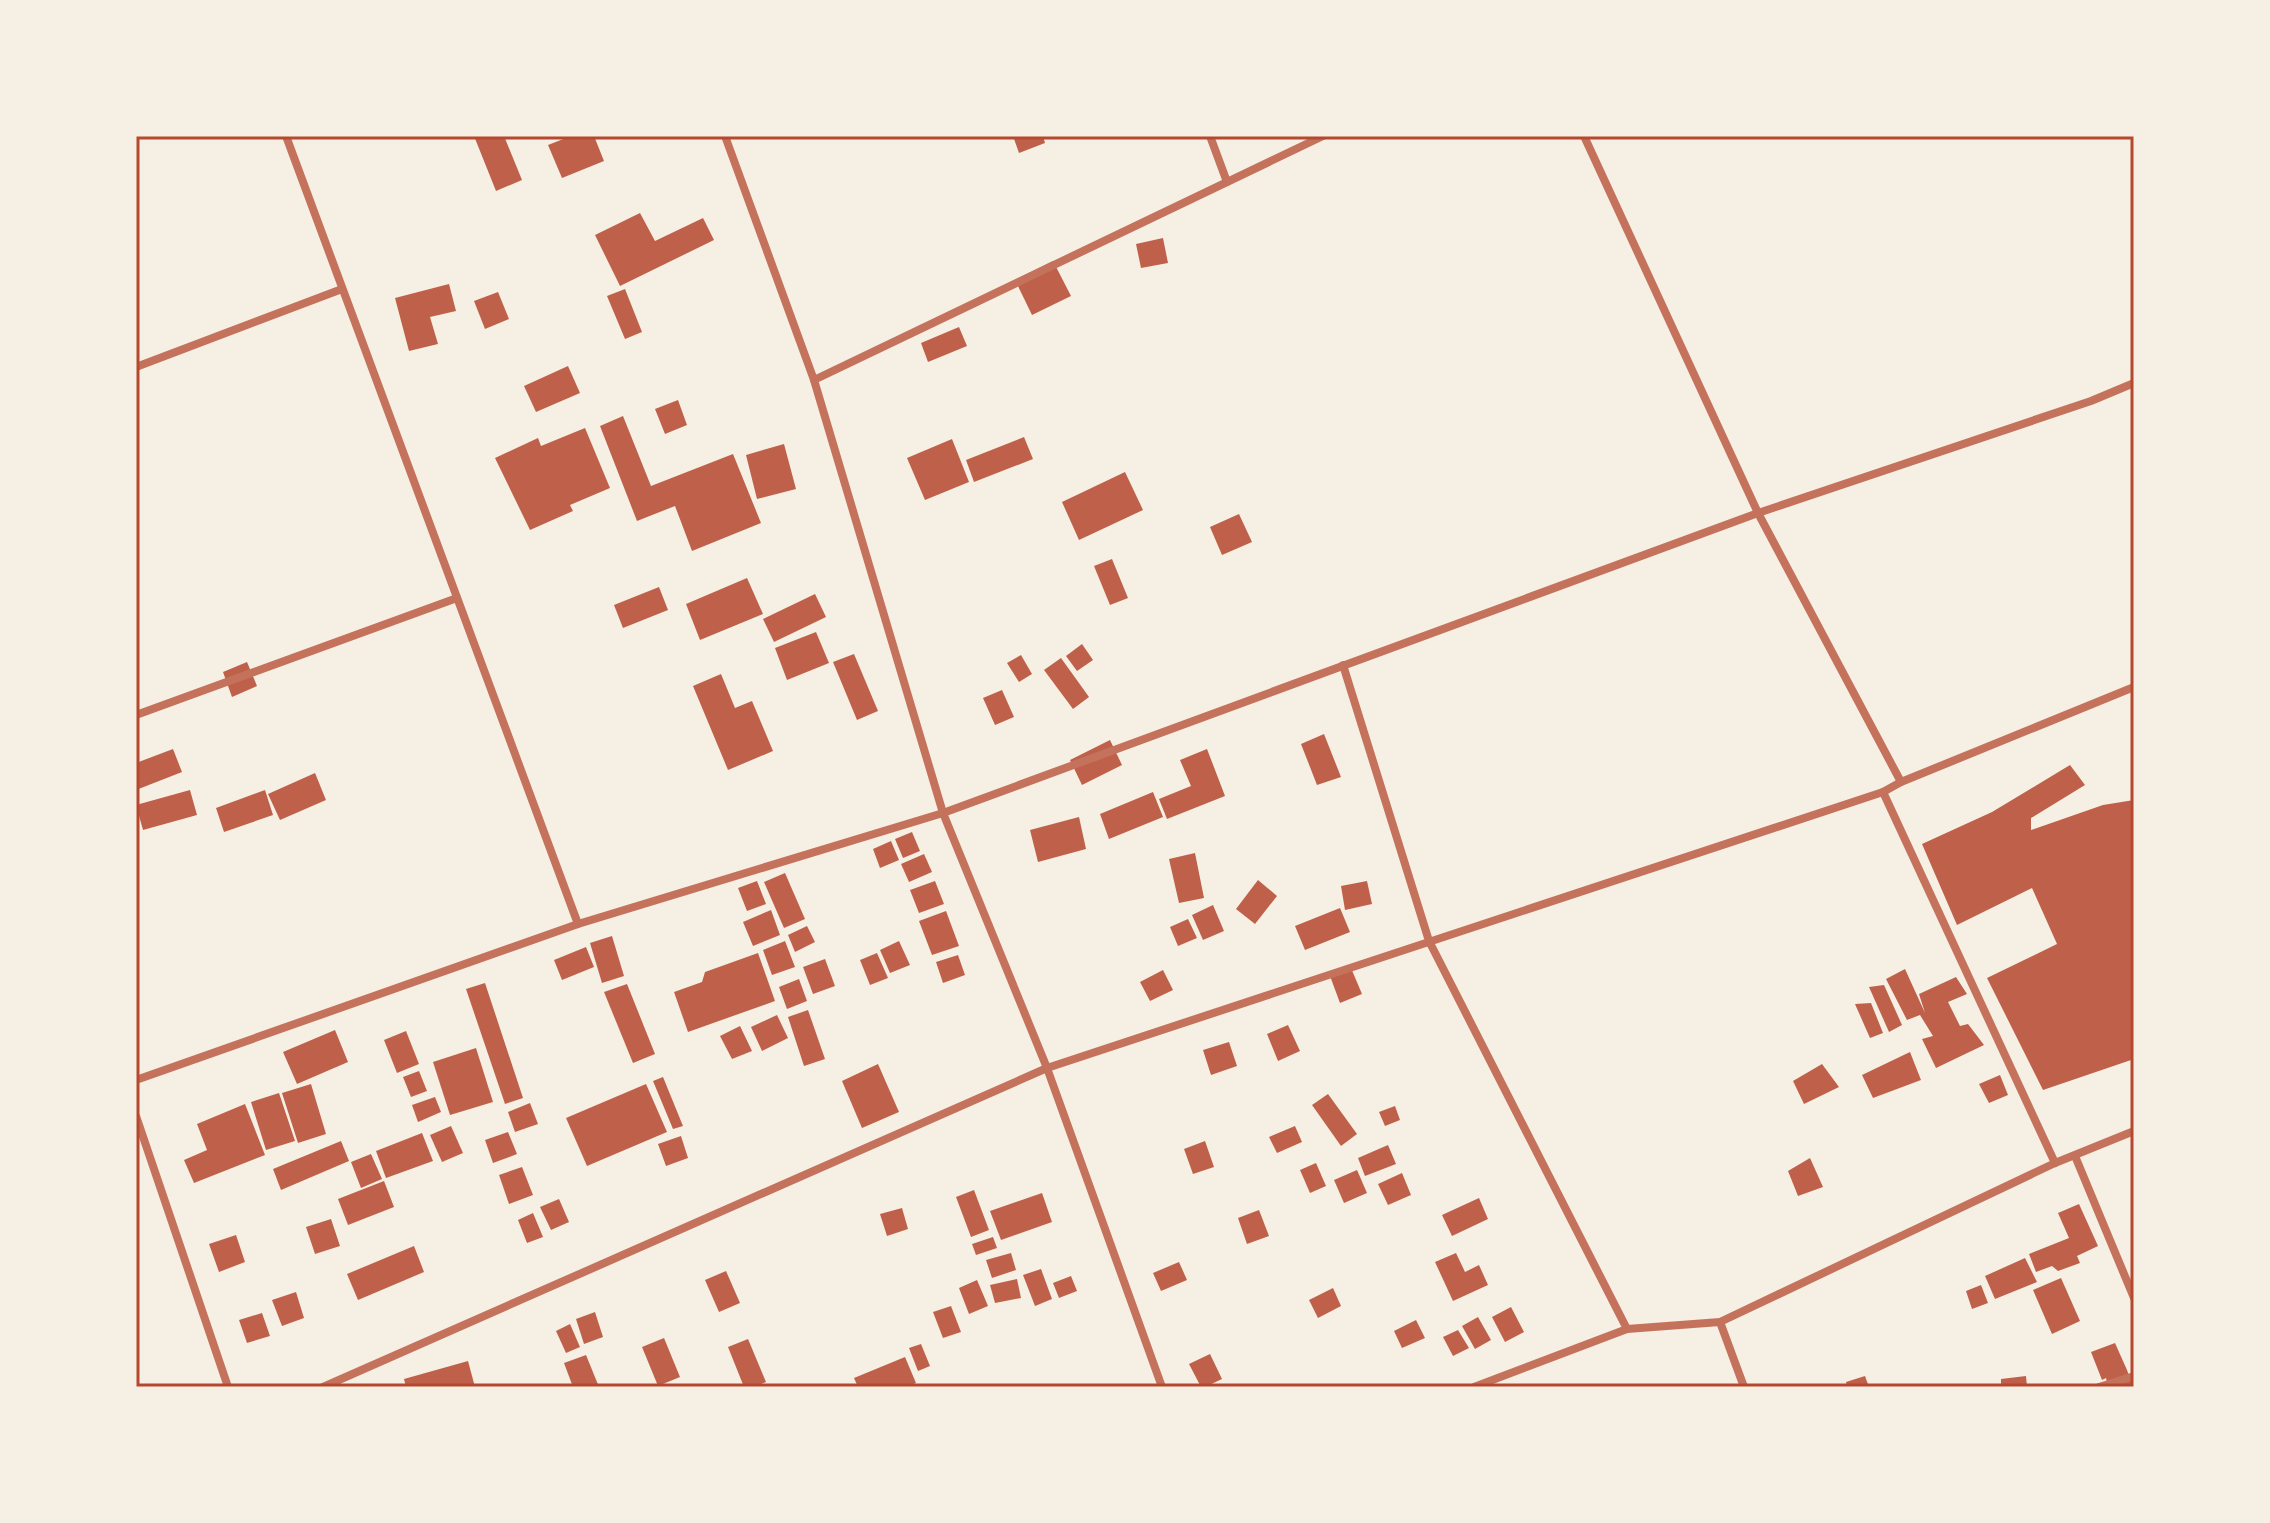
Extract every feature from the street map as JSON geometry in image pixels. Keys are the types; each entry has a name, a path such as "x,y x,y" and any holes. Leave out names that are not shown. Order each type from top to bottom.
{"street":[{"path":"286,136 578,924"},
{"path":"725,136 814,380 943,813 1047,1068 1162,1387"},
{"path":"1210,136 1227,182"},
{"path":"814,380 1323,136"},
{"path":"1584,136 1758,513 1901,782"},
{"path":"136,367 342,289"},
{"path":"136,1080 578,924 943,813 1758,513 2091,401 2134,383"},
{"path":"136,715 457,598"},
{"path":"1343,665 1429,941 1627,1329"},
{"path":"323,1387 1047,1068 1883,792 2134,687"},
{"path":"1883,792 2055,1163"},
{"path":"136,1116 228,1387"},
{"path":"1474,1387 1627,1329 1720,1322 2055,1163 2134,1131"},
{"path":"2075,1156 2134,1298"},
{"path":"1720,1322 1744,1387"},
{"path":"2099,1387 2134,1376"}],"building":[{"path":"474,136 504,136 522,180 496,191"},
{"path":"571,136 594,136 604,161 562,178 548,145"},
{"path":"1013,136 1043,136 1045,143 1019,153"},
{"path":"640,213 655,241 703,218 714,240 620,286 595,235"},
{"path":"1163,238 1168,263 1141,268 1136,244"},
{"path":"1053,261 1071,296 1032,315 1015,280"},
{"path":"449,284 456,311 430,317 438,344 409,351 395,298"},
{"path":"625,289 642,332 625,339 607,296"},
{"path":"498,292 509,319 485,329 474,301"},
{"path":"959,327 967,346 928,362 921,343"},
{"path":"568,366 580,393 536,412 524,386"},
{"path":"678,400 687,425 665,434 655,409"},
{"path":"623,416 651,486 733,454 761,523 692,551 675,506 637,521 600,426"},
{"path":"585,428 610,488 570,505 573,511 530,530 495,458 538,438 541,446"},
{"path":"1024,437 1033,459 974,482 966,460"},
{"path":"952,439 969,482 925,500 907,458"},
{"path":"784,444 796,489 757,499 746,455"},
{"path":"1125,472 1143,510 1079,540 1062,502"},
{"path":"1239,514 1252,542 1222,555 1210,527"},
{"path":"1112,559 1128,598 1110,605 1094,566"},
{"path":"747,578 763,614 700,640 686,604"},
{"path":"659,587 668,610 623,628 614,605"},
{"path":"815,594 826,617 774,642 763,619"},
{"path":"816,632 829,663 787,680 775,648"},
{"path":"1082,644 1093,660 1077,671 1066,656"},
{"path":"854,654 878,711 857,720 833,662"},
{"path":"1021,655 1032,674 1019,682 1007,663"},
{"path":"1061,658 1089,697 1073,709 1044,670"},
{"path":"247,662 257,686 232,697 223,672"},
{"path":"721,674 735,708 752,701 773,751 728,770 693,686"},
{"path":"1002,690 1014,717 995,725 983,698"},
{"path":"1324,734 1341,777 1317,785 1301,744"},
{"path":"1110,740 1122,765 1082,785 1070,760"},
{"path":"173,749 182,772 136,790 136,763"},
{"path":"1207,749 1225,796 1167,819 1159,799 1191,786 1180,760"},
{"path":"2070,765 2085,785 2031,818 2031,830 2103,805 2134,800 2134,1059 2043,1090 1987,978 2057,944 2032,888 1957,925 1922,844 1992,812"},
{"path":"315,773 326,800 280,820 268,794"},
{"path":"190,790 197,815 143,830 136,805"},
{"path":"265,790 273,815 224,832 216,808"},
{"path":"1153,792 1163,817 1109,839 1100,814"},
{"path":"1079,817 1086,849 1038,862 1030,830"},
{"path":"912,832 920,851 903,858 895,839"},
{"path":"891,841 899,860 880,868 873,849"},
{"path":"1195,853 1204,898 1179,903 1169,859"},
{"path":"924,854 932,872 909,882 901,864"},
{"path":"785,873 805,919 784,928 764,882"},
{"path":"1258,880 1277,896 1255,924 1236,909"},
{"path":"757,881 766,904 747,911 738,888"},
{"path":"935,881 944,904 919,913 910,890"},
{"path":"1367,881 1372,904 1345,910 1341,886"},
{"path":"1213,905 1224,931 1203,940 1192,915"},
{"path":"1340,908 1350,932 1305,950 1295,926"},
{"path":"771,910 780,935 753,946 743,922"},
{"path":"946,911 959,946 932,955 919,921"},
{"path":"1188,919 1197,938 1178,946 1170,927"},
{"path":"807,926 815,942 795,952 788,935"},
{"path":"612,936 624,976 602,983 590,943"},
{"path":"785,941 795,967 772,975 763,950"},
{"path":"899,941 910,965 890,973 880,950"},
{"path":"586,947 594,967 562,980 554,960"},
{"path":"758,953 775,1001 688,1032 674,992 702,982 705,972"},
{"path":"877,953 888,978 870,985 860,960"},
{"path":"958,955 965,975 943,983 936,962"},
{"path":"825,959 835,986 813,994 803,967"},
{"path":"1351,968 1362,994 1340,1003 1330,976"},
{"path":"1905,969 1925,1013 1919,994 1956,977 1967,994 1948,1002 1960,1026 1968,1024 1984,1045 1936,1068 1922,1039 1933,1036 1920,1015 1907,1020 1886,979"},
{"path":"1163,970 1173,990 1150,1001 1140,982"},
{"path":"799,979 807,1001 787,1009 779,987"},
{"path":"485,983 523,1098 505,1104 466,989"},
{"path":"627,984 655,1054 633,1063 604,992"},
{"path":"1884,985 1902,1025 1889,1032 1869,987"},
{"path":"1871,1003 1883,1033 1870,1038 1855,1004"},
{"path":"808,1010 825,1059 804,1066 788,1017"},
{"path":"777,1015 788,1038 762,1051 751,1027"},
{"path":"1288,1025 1300,1051 1278,1061 1267,1034"},
{"path":"740,1026 752,1051 732,1059 720,1036"},
{"path":"335,1030 348,1062 297,1084 283,1052"},
{"path":"406,1031 419,1064 397,1073 384,1040"},
{"path":"1229,1042 1237,1066 1211,1075 1203,1050"},
{"path":"476,1048 493,1102 450,1115 433,1062"},
{"path":"1910,1052 1921,1080 1873,1098 1862,1075"},
{"path":"878,1064 899,1112 862,1128 842,1081"},
{"path":"1822,1064 1839,1087 1804,1104 1793,1081"},
{"path":"419,1071 427,1091 411,1097 403,1077"},
{"path":"2000,1075 2008,1095 1989,1103 1979,1084"},
{"path":"663,1077 683,1126 673,1129 653,1081"},
{"path":"311,1084 326,1134 298,1143 282,1093"},
{"path":"646,1084 667,1132 587,1166 566,1118"},
{"path":"279,1093 295,1141 266,1150 251,1102"},
{"path":"1328,1094 1357,1134 1341,1146 1312,1105"},
{"path":"435,1097 441,1112 418,1122 412,1105"},
{"path":"530,1103 538,1124 515,1132 508,1112"},
{"path":"245,1104 265,1155 194,1183 184,1160 207,1150 197,1124"},
{"path":"1395,1106 1400,1120 1385,1126 1379,1112"},
{"path":"451,1126 463,1153 442,1162 430,1135"},
{"path":"1295,1126 1302,1142 1277,1153 1269,1137"},
{"path":"508,1132 517,1154 493,1163 485,1140"},
{"path":"422,1133 433,1161 386,1178 376,1151"},
{"path":"681,1136 688,1158 666,1166 658,1144"},
{"path":"341,1141 349,1161 281,1190 273,1169"},
{"path":"1205,1141 1214,1167 1193,1174 1184,1149"},
{"path":"1388,1145 1396,1164 1365,1176 1358,1158"},
{"path":"371,1154 382,1179 361,1188 351,1162"},
{"path":"1810,1158 1823,1187 1798,1196 1788,1171"},
{"path":"1316,1163 1326,1186 1310,1193 1300,1170"},
{"path":"522,1167 533,1195 509,1204 499,1175"},
{"path":"1357,1170 1367,1193 1344,1203 1334,1180"},
{"path":"1402,1173 1411,1195 1388,1205 1378,1184"},
{"path":"384,1181 394,1207 348,1225 338,1199"},
{"path":"974,1190 989,1230 971,1237 956,1197"},
{"path":"1042,1193 1052,1222 1001,1240 990,1211"},
{"path":"1479,1198 1488,1219 1452,1236 1442,1215"},
{"path":"559,1199 569,1222 551,1230 540,1207"},
{"path":"2079,1204 2098,1246 2077,1256 2080,1263 2058,1271 2052,1266 2036,1272 2029,1254 2069,1238 2058,1213"},
{"path":"902,1208 908,1229 887,1236 880,1214"},
{"path":"1259,1210 1269,1236 1247,1244 1238,1218"},
{"path":"533,1213 543,1237 527,1243 518,1220"},
{"path":"331,1219 340,1246 315,1254 306,1227"},
{"path":"236,1235 245,1262 219,1272 209,1244"},
{"path":"993,1237 997,1248 976,1255 972,1244"},
{"path":"414,1246 424,1272 358,1300 347,1274"},
{"path":"1011,1253 1016,1270 992,1278 986,1260"},
{"path":"1456,1253 1465,1272 1479,1265 1488,1285 1453,1301 1435,1262"},
{"path":"2025,1258 2037,1282 1995,1299 1985,1276"},
{"path":"1179,1262 1187,1280 1161,1291 1153,1273"},
{"path":"1041,1269 1052,1299 1035,1306 1023,1275"},
{"path":"726,1271 740,1303 719,1312 705,1280"},
{"path":"1071,1276 1077,1291 1059,1298 1053,1283"},
{"path":"2061,1278 2080,1321 2052,1334 2033,1290"},
{"path":"1017,1279 1021,1298 995,1303 990,1285"},
{"path":"977,1280 988,1306 969,1314 959,1288"},
{"path":"1981,1285 1988,1303 1972,1309 1966,1291"},
{"path":"1333,1288 1341,1306 1318,1318 1309,1300"},
{"path":"296,1292 304,1318 282,1326 272,1300"},
{"path":"951,1306 961,1332 943,1338 933,1312"},
{"path":"1511,1307 1524,1332 1505,1342 1492,1317"},
{"path":"595,1312 603,1337 584,1344 576,1319"},
{"path":"262,1313 270,1336 247,1343 239,1320"},
{"path":"1478,1317 1491,1340 1475,1349 1462,1326"},
{"path":"1416,1320 1425,1338 1402,1348 1394,1331"},
{"path":"570,1324 580,1347 566,1353 556,1331"},
{"path":"1458,1330 1469,1348 1453,1356 1443,1337"},
{"path":"664,1338 680,1377 658,1386 642,1347"},
{"path":"748,1339 766,1382 754,1387 744,1387 728,1347"},
{"path":"2115,1343 2133,1387 2108,1387 2106,1378 2102,1380 2091,1352"},
{"path":"921,1344 930,1366 918,1371 909,1348"},
{"path":"1210,1354 1222,1379 1201,1387 1189,1364"},
{"path":"586,1355 599,1387 573,1387 564,1363"},
{"path":"905,1357 916,1383 907,1387 858,1387 854,1378"},
{"path":"468,1361 475,1387 406,1387 404,1379"},
{"path":"1865,1376 1869,1387 1847,1387 1846,1382"},
{"path":"2026,1376 2027,1387 2001,1387 2001,1379"}]}
